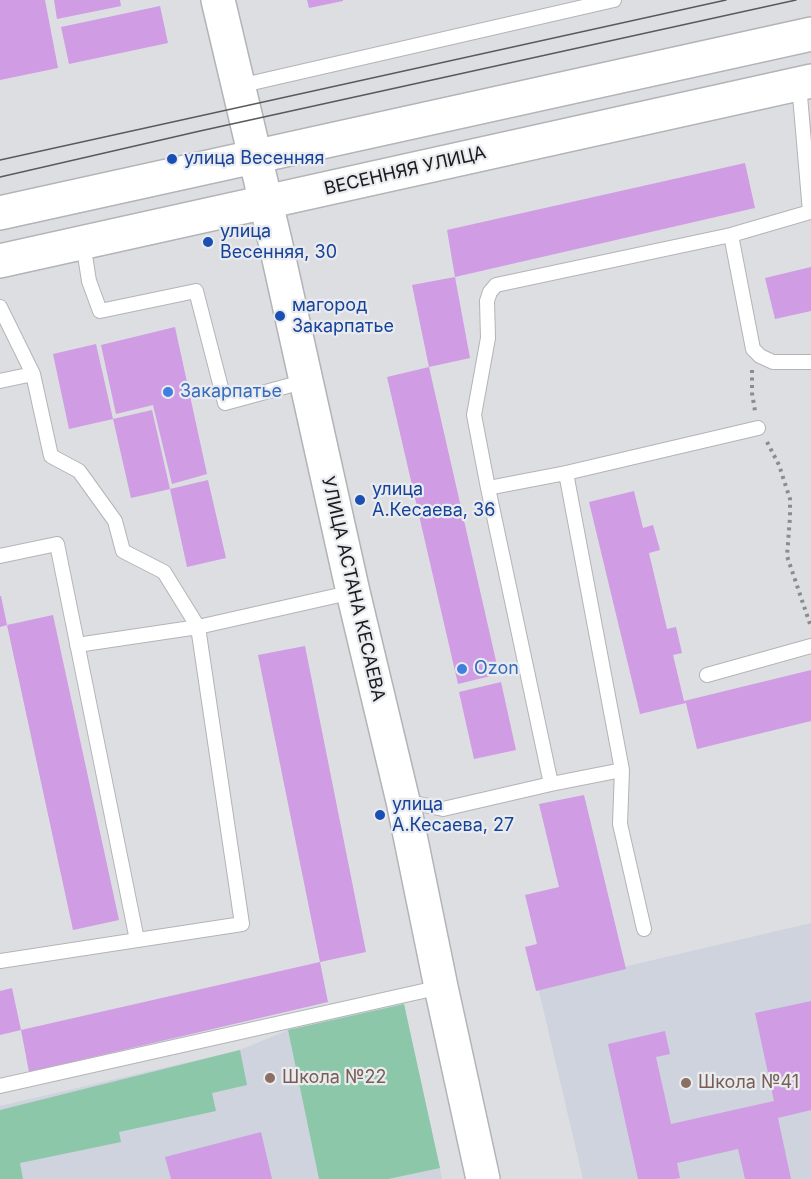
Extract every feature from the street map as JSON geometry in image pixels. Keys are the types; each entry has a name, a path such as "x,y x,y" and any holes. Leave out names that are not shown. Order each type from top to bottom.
{"street":[{"name":"УЛИЦА АСТАНА КЕСАЕВА","path":"218,0 403,801 483,1179"},
{"path":"0,213 811,34"},
{"name":"ВЕСЕННЯЯ УЛИЦА","path":"0,261 805,83"}],"lane":[{"path":"238,86 614,0"},
{"path":"550,784 474,414 488,338 487,301 490,292 496,285 731,235 810,212 805,83"},
{"path":"731,235 753,349 760,356 773,362 811,362"},
{"path":"83,243 89,281 100,311 196,291 225,403 306,381"},
{"path":"0,307 33,374 51,456 80,471 115,521 123,551 164,572 198,627 242,924 0,961"},
{"path":"0,381 33,374"},
{"path":"488,488 566,473 758,428"},
{"path":"566,473 622,770 620,824 644,929"},
{"path":"0,556 57,544 137,940"},
{"path":"78,645 198,627 353,592"},
{"path":"707,675 811,646"},
{"path":"403,801 443,809 622,770"},
{"path":"0,1086 441,987"}],"path":[{"path":"753,349 752,393 758,428 779,465 790,499 787,556 811,627"}],"shaded area":[{"name":"Школа №41","path":"811,923 811,1179 583,1179 538,987"},
{"name":"Школа №22","path":"404,1004 442,1179 0,1179 0,1106 240,1050 288,1030"}],"green space":[{"path":"404,1004 440,1168 388,1179 319,1179 288,1030"},
{"path":"240,1050 247,1085 212,1093 216,1111 119,1132 121,1142 20,1163 23,1179 0,1179 0,1110"}],"building":[{"path":"0,0 45,0 58,68 0,80"},
{"path":"54,0 120,0 121,6 57,19"},
{"path":"307,0 343,0 343,1 309,8"},
{"path":"160,6 168,43 69,64 61,27"},
{"path":"745,163 755,208 455,277 447,230"},
{"path":"811,267 811,311 775,319 765,278"},
{"path":"455,277 470,358 429,367 412,285"},
{"path":"175,327 207,474 172,484 153,405 116,414 101,345"},
{"path":"96,344 113,419 69,429 53,354"},
{"path":"429,367 499,674 458,684 387,377"},
{"path":"152,410 170,489 131,498 113,419"},
{"path":"208,480 226,558 187,567 170,489"},
{"path":"634,491 643,528 653,525 660,550 649,553 667,629 676,627 682,653 673,655 684,701 811,670 811,721 697,749 686,703 640,714 589,502"},
{"path":"0,596 7,625 0,627"},
{"path":"53,615 119,920 73,930 7,625"},
{"path":"305,646 366,952 320,962 258,655"},
{"path":"501,682 516,750 474,759 459,692"},
{"path":"584,795 626,969 536,991 525,947 537,944 525,895 559,887 539,804"},
{"path":"320,962 328,1002 29,1072 21,1030"},
{"path":"12,988 21,1030 0,1035 0,991"},
{"path":"811,1001 811,1110 778,1118 791,1179 745,1179 738,1149 677,1163 680,1178 638,1179 608,1044 665,1031 670,1054 656,1057 671,1124 774,1101 755,1013"},
{"path":"261,1132 272,1179 171,1179 165,1157"}],"tram line":[{"path":"0,160 726,0"},
{"path":"0,177 796,0"}],"place":[{"name":"улица Весенняя","path":"172,159"},
{"name":"улица Весенняя, 30","path":"208,242"},
{"name":"магород Закарпатье","path":"280,316"},
{"name":"Закарпатье","path":"168,392"},
{"name":"улица А.Кесаева, 36","path":"360,500"},
{"name":"Ozon","path":"462,669"},
{"name":"улица А.Кесаева, 27","path":"380,815"},
{"name":"Школа №22","path":"270,1078"},
{"name":"Школа №41","path":"686,1083"}]}
